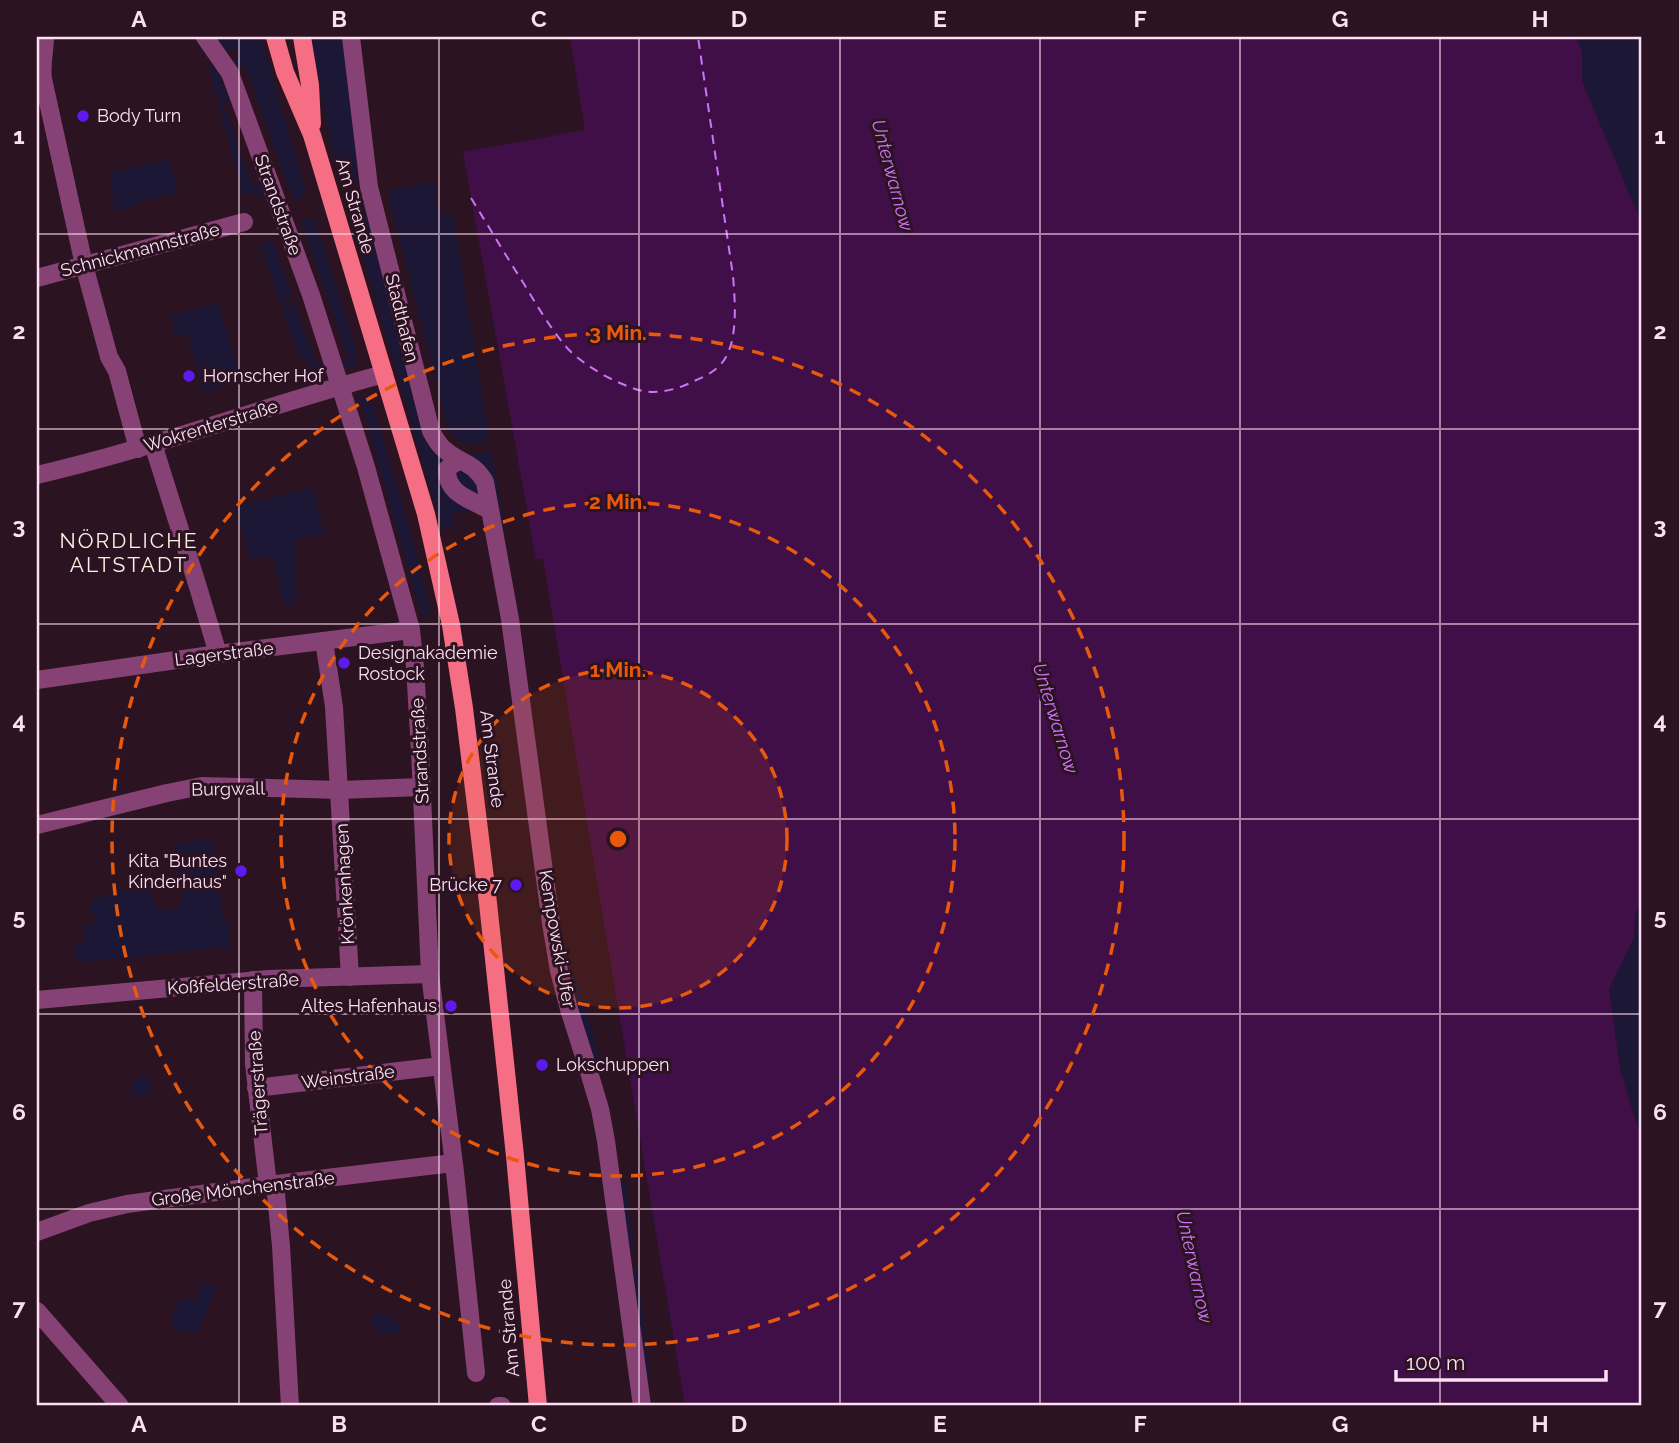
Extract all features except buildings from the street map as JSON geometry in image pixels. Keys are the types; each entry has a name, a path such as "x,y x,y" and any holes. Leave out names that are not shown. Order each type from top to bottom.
{"main road":[{"name":"Am Strande","path":"275,37 285,72 312,135 439,565 457,659 488,903 538,1406"},
{"name":"Am Strande","path":"302,37 310,85 312,135"}],"street":[{"path":"45,37 42,71 48,102 84,265 109,357 176,520 218,654"},
{"name":"Strandstraße","path":"205,37 230,73 299,262 366,467 411,630 422,787 430,974 476,1373"},
{"name":"Stadthafen","path":"351,37 369,187 388,264 431,431 437,443 460,461"},
{"name":"Schnickmannstraße","path":"37,278 244,222"},
{"name":"Wokrenterstraße","path":"37,475 146,447 384,374"},
{"path":"460,461 447,469 452,490 489,510"},
{"name":"Kempowski-Ufer","path":"460,461 478,471 485,482 510,619 559,971 600,1109 642,1406"},
{"name":"Lagerstraße","path":"37,680 411,630"},
{"name":"Krönkenhagen","path":"324,641 334,707 350,977"},
{"name":"Burgwall","path":"37,824 191,788 222,786 340,790 422,787"},
{"name":"Koßfelderstraße","path":"37,1000 253,980 430,974"},
{"name":"Trägerstraße","path":"253,980 256,1088 281,1246 290,1401"},
{"name":"Weinstraße","path":"256,1088 441,1066"},
{"name":"Große Mönchenstraße","path":"37,1232 89,1213 127,1204 453,1163"},
{"path":"37,1311 121,1406"}],"shaded area":[{"path":"213,37 261,37 307,195 293,200 245,66 235,69 232,62 240,56 233,47 226,53"},
{"path":"312,37 345,37 361,175 354,182 342,185 324,111"},
{"path":"1576,37 1642,37 1642,224 1582,81 1582,52"},
{"path":"210,62 230,100 223,103 252,185 261,182 266,195 242,193"},
{"path":"170,159 178,192 138,202 131,208 114,212 112,205 117,203 116,198 113,199 110,172"},
{"path":"434,181 440,216 453,214 489,437 484,444 463,442 448,427 389,199 390,190"},
{"path":"361,199 365,204 440,456 491,452 505,524 473,511 452,514 455,527 442,529 347,201"},
{"path":"314,217 358,353 357,362 351,368 342,362 349,359 301,221"},
{"path":"272,239 293,298 279,303 260,245"},
{"path":"218,302 237,367 237,382 203,394 188,333 175,336 170,317"},
{"path":"295,303 316,364 322,362 324,371 322,377 308,383 306,378 312,374 311,370 297,352 281,308"},
{"path":"366,394 371,398 414,544 431,615 422,617 363,408 358,409 358,398"},
{"path":"313,488 324,534 296,540 296,604 285,606 272,556 251,560 235,507"},
{"path":"213,839 223,919 229,924 230,947 77,963 74,943 87,941 82,927 95,923 89,901 148,882 157,910 182,907 175,844"},
{"path":"1642,901 1642,1141 1620,1069 1609,989 1634,938 1635,916"},
{"path":"575,976 602,1062 596,1064 576,1005 571,978"},
{"path":"137,1077 151,1079 151,1090 148,1095 137,1098 131,1090 131,1083"},
{"path":"626,1182 634,1247 628,1247 620,1183"},
{"path":"637,1268 651,1376 645,1377 632,1269"},
{"path":"202,1281 216,1287 199,1332 181,1332 171,1322 174,1305 186,1298 194,1301"},
{"path":"383,1313 398,1321 401,1327 397,1333 388,1334 373,1327 371,1319 374,1314"}],"water":[{"name":"Unterwarnow","path":"570,37 1576,37 1582,52 1582,81 1642,224 1642,901 1635,916 1634,938 1609,989 1620,1069 1642,1141 1642,1406 685,1406 543,559 536,560 463,152 585,130"}],"ferry route":[{"path":"471,198 551,326 569,350 584,363 624,385 649,392 676,388 712,372 727,356 731,345 734,297 698,37"}],"place":[{"name":"Body Turn","path":"83,116"},
{"name":"Hornscher Hof","path":"189,376"},
{"name":"Designakademie Rostock","path":"344,663"},
{"name":"Kita \"Buntes Kinderhaus\"","path":"241,871"},
{"name":"Brücke 7","path":"516,885"},
{"name":"Altes Hafenhaus","path":"451,1006"},
{"name":"Lokschuppen","path":"542,1065"}],"district":[{"name":"NÖRDLICHE ALTSTADT","path":"129,553"}]}
